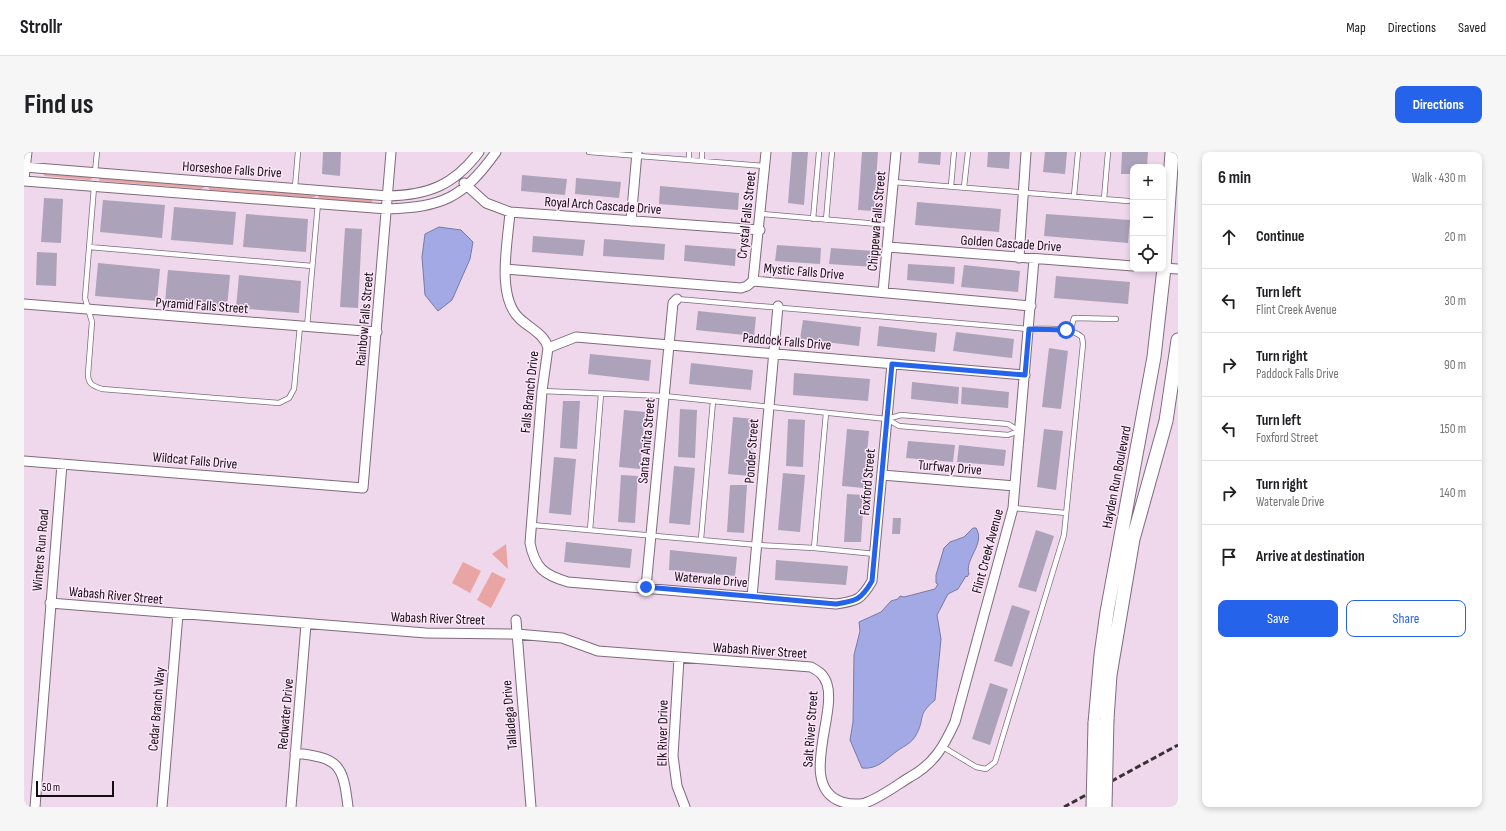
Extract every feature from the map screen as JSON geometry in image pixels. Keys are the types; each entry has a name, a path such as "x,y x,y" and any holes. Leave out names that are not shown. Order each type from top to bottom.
{"main road":[{"name":"Hayden Run Boulevard","path":"1165,236 1172,152"},
{"name":"Hayden Run Boulevard","path":"1093,807 1101,721 1103,641 1149,394 1158,331 1163,272"},
{"name":"Hayden Run Boulevard","path":"1105,807 1101,721 1133,539 1166,421 1178,340"}],"street":[{"path":"24,180 27,152"},
{"name":"Rainbow Falls Street","path":"363,488 391,152"},
{"path":"457,176 478,152"},
{"name":"Horseshoe Falls Drive","path":"24,180 94,187 386,209 416,208 438,203 468,186 484,170 496,152"},
{"name":"Crystal Falls Street","path":"753,281 760,230 766,152"},
{"name":"Chippewa Falls Street","path":"883,292 896,152"},
{"path":"1019,258 1026,152"},
{"path":"631,221 637,154"},
{"name":"Horseshoe Falls Drive","path":"25,167 388,196 411,196 426,192 457,176"},
{"name":"Royal Arch Cascade Drive","path":"457,176 486,203 510,212 760,230"},
{"name":"Falls Branch Drive","path":"510,212 504,286 508,302 518,317 546,341 548,348 542,391 530,543 532,554 539,567"},
{"name":"Golden Cascade Drive","path":"888,248 1130,266"},
{"name":"Flint Creek Avenue","path":"865,803 924,770 943,747 955,722 1013,508 1034,259"},
{"path":"1166,268 1178,269"},
{"name":"Mystic Falls Drive","path":"506,269 741,288 747,286 753,281 1031,306"},
{"name":"Santa Anita Street","path":"646,587 672,303 678,299"},
{"name":"Pyramid Falls Street","path":"24,304 377,332"},
{"name":"Ponder Street","path":"752,597 778,306"},
{"name":"Paddock Falls Drive","path":"548,348 576,337 1025,375"},
{"name":"Foxford Street","path":"860,598 865,594 872,581 892,364"},
{"name":"Wildcat Falls Drive","path":"24,461 363,488"},
{"name":"Winters Run Road","path":"35,807 62,464"},
{"name":"Turfway Drive","path":"882,475 1015,486"},
{"name":"Watervale Drive","path":"539,567 553,578 568,582 646,587 836,604 852,602 860,598"},
{"name":"Wabash River Street","path":"50,603 426,633 517,634 562,638 598,651 811,667 822,674"},
{"name":"Cedar Branch Way","path":"162,807 178,614"},
{"name":"Talladega Drive","path":"516,620 531,807"},
{"name":"Redwater Drive","path":"291,807 306,624"},
{"name":"Elk River Drive","path":"679,658 673,756 677,786 685,807"},
{"name":"Salt River Street","path":"822,674 827,686 828,698 820,763 823,785 834,800 850,805 865,803"},
{"path":"295,753 325,757 336,764 343,774 348,807"}],"lane":[{"path":"95,172 97,152"},
{"path":"295,188 298,152"},
{"path":"589,152 637,154 765,166"},
{"path":"689,152 689,160"},
{"path":"702,152 702,161"},
{"path":"813,219 819,152"},
{"path":"826,220 832,152"},
{"path":"951,186 954,152"},
{"path":"964,188 968,152"},
{"path":"1074,196 1078,152"},
{"path":"1104,199 1108,152"},
{"path":"893,182 1128,201"},
{"path":"94,187 85,298 87,310 92,322 88,380 92,386 102,389 273,403 279,403 289,398 294,389 312,266 318,204"},
{"path":"761,214 890,225"},
{"path":"89,247 312,266"},
{"path":"678,299 778,306 1029,329 1070,331 1082,337 1083,344 1064,535 995,762 986,768 976,767 943,747"},
{"path":"1070,331 1074,318 1116,320"},
{"path":"542,391 664,396 887,419 901,415 1008,424 1019,431"},
{"path":"590,530 601,394"},
{"path":"701,539 713,401"},
{"path":"814,548 826,413"},
{"path":"887,419 899,426 1008,435 1019,431"},
{"path":"1013,508 1066,513"},
{"path":"532,524 757,545 814,548 875,554"}],"shaded area":[{"path":"42,173 94,177 90,180 45,176"},
{"path":"98,177 204,185 205,187 201,189 100,181"},
{"path":"210,185 313,194 316,196 312,198 210,190 208,187"},
{"path":"319,195 371,199 373,201 370,203 321,199 318,197"},
{"path":"506,544 508,569 492,554"},
{"path":"463,562 481,571 470,593 452,583"},
{"path":"492,572 506,579 491,608 477,600"}],"water":[{"path":"439,227 461,230 473,242 470,259 452,300 438,311 425,295 422,257 425,234"},
{"path":"973,528 976,528 978,540 977,546 969,563 969,574 967,577 966,576 958,589 948,594 937,615 941,639 935,700 923,713 919,729 908,744 877,766 862,768 850,740 853,722 854,655 860,631 859,622 881,612 891,601 898,599 900,596 904,597 935,589 938,584 936,583 936,575 944,548 950,542 964,537"}],"building":[{"path":"323,152 341,152 340,176 322,174"},
{"path":"792,152 808,152 804,205 788,203"},
{"path":"862,152 878,152 874,211 858,210"},
{"path":"919,152 941,152 940,165 918,163"},
{"path":"988,152 1010,152 1009,169 987,167"},
{"path":"1045,152 1067,152 1065,174 1043,172"},
{"path":"1122,152 1148,152 1147,164 1130,164 1130,174 1121,174"},
{"path":"522,175 567,179 565,195 521,191"},
{"path":"576,178 621,182 619,198 575,194"},
{"path":"660,186 739,193 738,210 659,204"},
{"path":"44,198 63,199 61,243 41,242"},
{"path":"103,200 165,205 162,238 100,232"},
{"path":"917,202 1001,209 999,232 915,225"},
{"path":"174,207 236,212 233,245 171,240"},
{"path":"246,214 308,219 306,252 243,247"},
{"path":"1046,214 1130,220 1128,243 1044,236"},
{"path":"345,228 362,229 358,308 340,307"},
{"path":"533,236 585,240 583,256 532,252"},
{"path":"604,239 665,244 664,260 603,256"},
{"path":"685,245 736,249 735,266 684,261"},
{"path":"777,245 821,248 820,264 775,261"},
{"path":"831,248 875,251 874,267 829,264"},
{"path":"37,252 57,253 56,286 36,285"},
{"path":"98,263 160,269 157,301 95,296"},
{"path":"908,264 955,267 954,284 907,280"},
{"path":"964,265 1020,271 1018,292 961,287"},
{"path":"168,270 230,275 227,308 165,302"},
{"path":"239,275 301,281 299,313 236,308"},
{"path":"1056,276 1130,282 1128,304 1054,298"},
{"path":"698,311 756,317 754,336 696,330"},
{"path":"803,320 861,327 859,346 800,339"},
{"path":"879,326 937,333 935,352 877,346"},
{"path":"956,332 1014,339 1012,358 953,351"},
{"path":"1049,348 1068,351 1061,409 1042,407"},
{"path":"590,354 651,360 649,381 588,374"},
{"path":"691,363 753,370 751,390 689,384"},
{"path":"794,373 870,379 868,401 793,395"},
{"path":"912,382 959,387 958,404 911,399"},
{"path":"962,387 1009,392 1008,408 961,404"},
{"path":"563,401 580,401 577,449 560,448"},
{"path":"680,409 697,410 695,458 678,457"},
{"path":"624,410 645,412 640,469 619,467"},
{"path":"733,417 755,419 750,476 728,474"},
{"path":"788,419 805,420 803,467 786,466"},
{"path":"847,429 869,431 864,488 842,486"},
{"path":"1044,429 1063,431 1056,490 1037,487"},
{"path":"908,441 955,445 953,462 906,458"},
{"path":"959,445 1006,450 1004,466 957,462"},
{"path":"554,457 576,459 571,515 549,513"},
{"path":"674,466 695,468 690,525 669,523"},
{"path":"783,473 805,475 800,532 778,530"},
{"path":"621,475 638,476 635,523 618,522"},
{"path":"730,485 747,485 744,533 727,532"},
{"path":"847,494 864,495 861,542 844,542"},
{"path":"893,518 901,518 900,534 892,534"},
{"path":"1036,530 1054,536 1036,592 1018,587"},
{"path":"566,542 632,549 630,568 564,562"},
{"path":"670,550 737,557 735,576 669,570"},
{"path":"776,560 848,566 846,585 775,580"},
{"path":"1012,605 1030,611 1012,667 994,661"},
{"path":"990,683 1008,689 990,745 972,739"}],"railway":[{"path":"1064,807 1178,745"}],"route":[{"path":"646,587 836,604 852,602 860,598 865,594 872,581 892,364 1025,375 1029,329 1066,330"}]}
